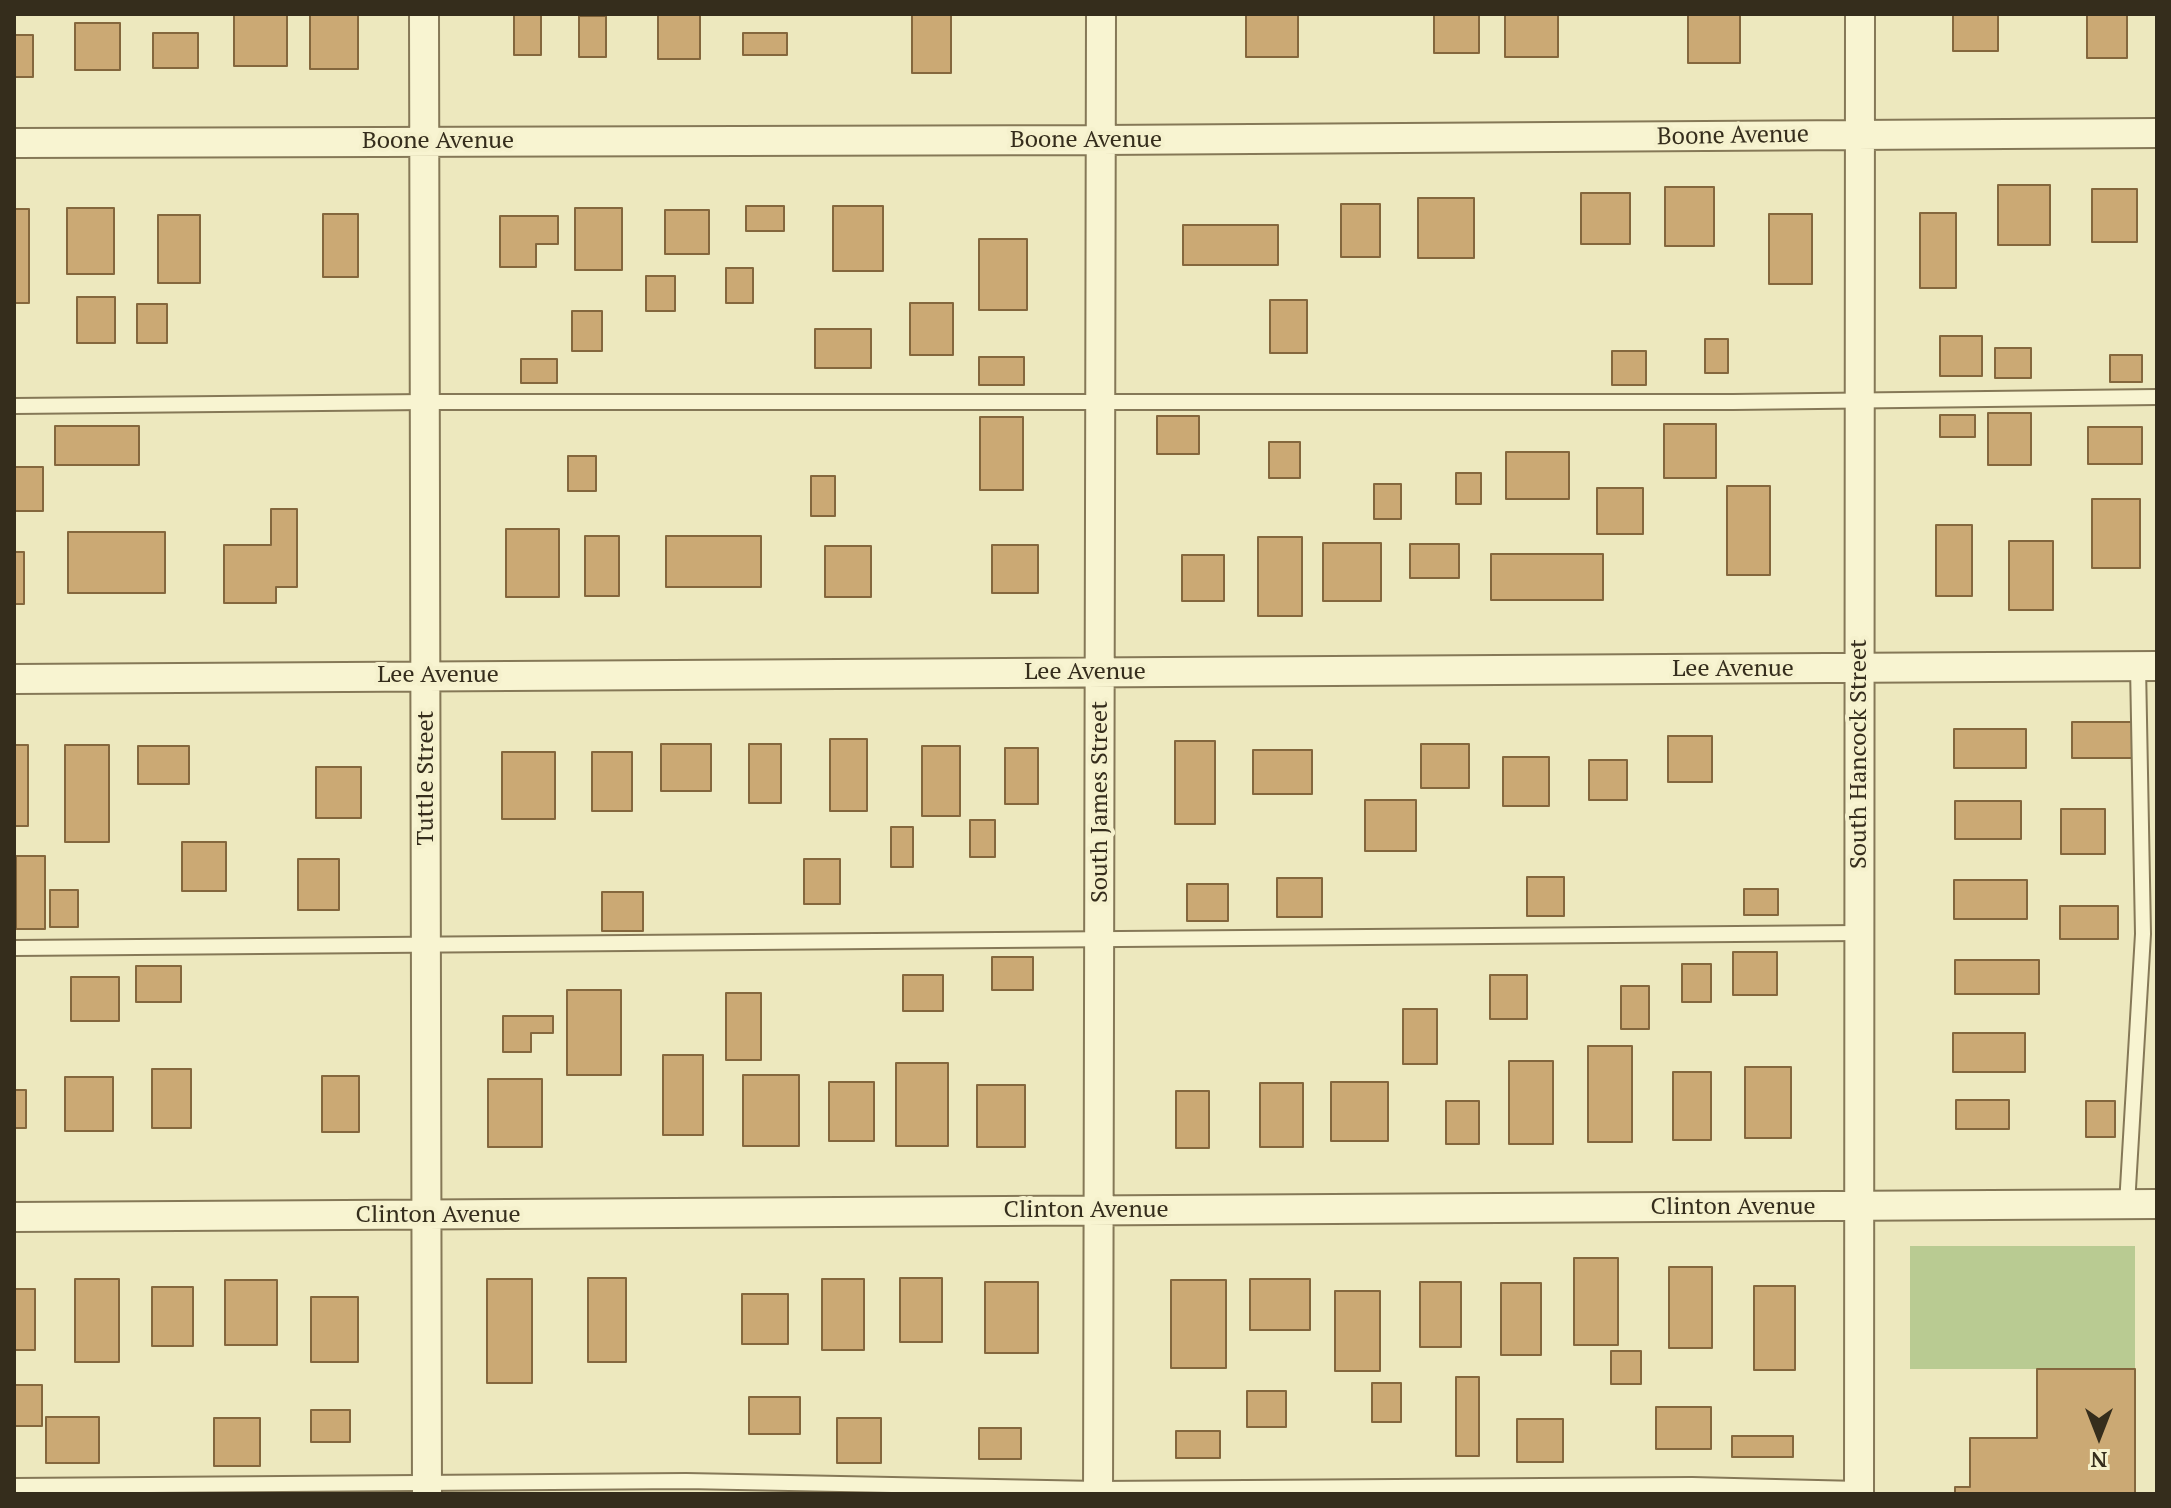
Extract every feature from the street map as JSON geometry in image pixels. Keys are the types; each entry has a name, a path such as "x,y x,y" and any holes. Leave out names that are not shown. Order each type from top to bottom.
{"street":[{"name":"Tuttle Street","path":"424,14 427,1489"},
{"name":"South James Street","path":"1098,1491 1101,14"},
{"name":"South Hancock Street","path":"1859,1492 1860,14"},
{"name":"Boone Avenue","path":"14,143 2157,133"},
{"name":"Lee Avenue","path":"14,679 2148,666"},
{"name":"Clinton Avenue","path":"14,1217 2157,1204"}],"lane":[{"path":"14,406 2157,397"},
{"path":"2127,1205 2143,934 2148,666"},
{"path":"14,948 1859,933"},
{"path":"14,1486 427,1489 686,1481 1098,1491 1692,1485 1859,1492"}],"green space":[{"path":"1910,1246 2135,1246 2135,1369 1910,1369"}],"building":[{"path":"310,14 358,14 358,69 310,69"},
{"path":"514,14 541,14 541,55 514,55"},
{"path":"658,14 700,14 700,59 658,59"},
{"path":"912,14 951,14 951,73 912,73"},
{"path":"1246,14 1298,14 1298,57 1246,57"},
{"path":"1434,14 1479,14 1479,53 1434,53"},
{"path":"1505,14 1558,14 1558,57 1505,57"},
{"path":"1688,14 1740,14 1740,63 1688,63"},
{"path":"1953,14 1998,14 1998,51 1953,51"},
{"path":"2087,14 2127,14 2127,58 2087,58"},
{"path":"234,15 287,15 287,66 234,66"},
{"path":"579,16 606,16 606,57 579,57"},
{"path":"75,23 120,23 120,70 75,70"},
{"path":"153,33 198,33 198,68 153,68"},
{"path":"743,33 787,33 787,55 743,55"},
{"path":"14,35 33,35 33,77 14,77"},
{"path":"1998,185 2050,185 2050,245 1998,245"},
{"path":"1665,187 1714,187 1714,246 1665,246"},
{"path":"2092,189 2137,189 2137,242 2092,242"},
{"path":"1581,193 1630,193 1630,244 1581,244"},
{"path":"1418,198 1474,198 1474,258 1418,258"},
{"path":"1341,204 1380,204 1380,257 1341,257"},
{"path":"746,206 784,206 784,231 746,231"},
{"path":"833,206 883,206 883,271 833,271"},
{"path":"67,208 114,208 114,274 67,274"},
{"path":"575,208 622,208 622,270 575,270"},
{"path":"14,209 29,209 29,303 14,303"},
{"path":"665,210 709,210 709,254 665,254"},
{"path":"1920,213 1956,213 1956,288 1920,288"},
{"path":"323,214 358,214 358,277 323,277"},
{"path":"1769,214 1812,214 1812,284 1769,284"},
{"path":"158,215 200,215 200,283 158,283"},
{"path":"500,216 558,216 558,244 536,244 536,267 500,267"},
{"path":"1183,225 1278,225 1278,265 1183,265"},
{"path":"979,239 1027,239 1027,310 979,310"},
{"path":"726,268 753,268 753,303 726,303"},
{"path":"646,276 675,276 675,311 646,311"},
{"path":"77,297 115,297 115,343 77,343"},
{"path":"1270,300 1307,300 1307,353 1270,353"},
{"path":"910,303 953,303 953,355 910,355"},
{"path":"137,304 167,304 167,343 137,343"},
{"path":"572,311 602,311 602,351 572,351"},
{"path":"815,329 871,329 871,368 815,368"},
{"path":"1940,336 1982,336 1982,376 1940,376"},
{"path":"1705,339 1728,339 1728,373 1705,373"},
{"path":"1995,348 2031,348 2031,378 1995,378"},
{"path":"1612,351 1646,351 1646,385 1612,385"},
{"path":"2110,355 2142,355 2142,382 2110,382"},
{"path":"979,357 1024,357 1024,385 979,385"},
{"path":"521,359 557,359 557,383 521,383"},
{"path":"1988,413 2031,413 2031,465 1988,465"},
{"path":"1940,415 1975,415 1975,437 1940,437"},
{"path":"1157,416 1199,416 1199,454 1157,454"},
{"path":"980,417 1023,417 1023,490 980,490"},
{"path":"1664,424 1716,424 1716,478 1664,478"},
{"path":"55,426 139,426 139,465 55,465"},
{"path":"2088,427 2142,427 2142,464 2088,464"},
{"path":"1269,442 1300,442 1300,478 1269,478"},
{"path":"1506,452 1569,452 1569,499 1506,499"},
{"path":"568,456 596,456 596,491 568,491"},
{"path":"14,467 43,467 43,511 14,511"},
{"path":"1456,473 1481,473 1481,504 1456,504"},
{"path":"811,476 835,476 835,516 811,516"},
{"path":"1374,484 1401,484 1401,519 1374,519"},
{"path":"1727,486 1770,486 1770,575 1727,575"},
{"path":"1597,488 1643,488 1643,534 1597,534"},
{"path":"2092,499 2140,499 2140,568 2092,568"},
{"path":"271,509 297,509 297,587 276,587 276,603 224,603 224,545 271,545"},
{"path":"1936,525 1972,525 1972,596 1936,596"},
{"path":"506,529 559,529 559,597 506,597"},
{"path":"68,532 165,532 165,593 68,593"},
{"path":"585,536 619,536 619,596 585,596"},
{"path":"666,536 761,536 761,587 666,587"},
{"path":"1258,537 1302,537 1302,616 1258,616"},
{"path":"2009,541 2053,541 2053,610 2009,610"},
{"path":"1323,543 1381,543 1381,601 1323,601"},
{"path":"1410,544 1459,544 1459,578 1410,578"},
{"path":"992,545 1038,545 1038,593 992,593"},
{"path":"825,546 871,546 871,597 825,597"},
{"path":"14,552 24,552 24,604 14,604"},
{"path":"1491,554 1603,554 1603,600 1491,600"},
{"path":"1182,555 1224,555 1224,601 1182,601"},
{"path":"2072,722 2132,722 2132,758 2072,758"},
{"path":"1954,729 2026,729 2026,768 1954,768"},
{"path":"1668,736 1712,736 1712,782 1668,782"},
{"path":"830,739 867,739 867,811 830,811"},
{"path":"1175,741 1215,741 1215,824 1175,824"},
{"path":"661,744 711,744 711,791 661,791"},
{"path":"749,744 781,744 781,803 749,803"},
{"path":"1421,744 1469,744 1469,788 1421,788"},
{"path":"14,745 28,745 28,826 14,826"},
{"path":"65,745 109,745 109,842 65,842"},
{"path":"138,746 189,746 189,784 138,784"},
{"path":"922,746 960,746 960,816 922,816"},
{"path":"1005,748 1038,748 1038,804 1005,804"},
{"path":"1253,750 1312,750 1312,794 1253,794"},
{"path":"502,752 555,752 555,819 502,819"},
{"path":"592,752 632,752 632,811 592,811"},
{"path":"1503,757 1549,757 1549,806 1503,806"},
{"path":"1589,760 1627,760 1627,800 1589,800"},
{"path":"316,767 361,767 361,818 316,818"},
{"path":"1365,800 1416,800 1416,851 1365,851"},
{"path":"1955,801 2021,801 2021,839 1955,839"},
{"path":"2061,809 2105,809 2105,854 2061,854"},
{"path":"970,820 995,820 995,857 970,857"},
{"path":"891,827 913,827 913,867 891,867"},
{"path":"182,842 226,842 226,891 182,891"},
{"path":"16,856 45,856 45,929 16,929"},
{"path":"298,859 339,859 339,910 298,910"},
{"path":"804,859 840,859 840,904 804,904"},
{"path":"1527,877 1564,877 1564,916 1527,916"},
{"path":"1277,878 1322,878 1322,917 1277,917"},
{"path":"1954,880 2027,880 2027,919 1954,919"},
{"path":"1187,884 1228,884 1228,921 1187,921"},
{"path":"1744,889 1778,889 1778,915 1744,915"},
{"path":"50,890 78,890 78,927 50,927"},
{"path":"602,892 643,892 643,931 602,931"},
{"path":"2060,906 2118,906 2118,939 2060,939"},
{"path":"1733,952 1777,952 1777,995 1733,995"},
{"path":"992,957 1033,957 1033,990 992,990"},
{"path":"1955,960 2039,960 2039,994 1955,994"},
{"path":"1682,964 1711,964 1711,1002 1682,1002"},
{"path":"136,966 181,966 181,1002 136,1002"},
{"path":"903,975 943,975 943,1011 903,1011"},
{"path":"1490,975 1527,975 1527,1019 1490,1019"},
{"path":"71,977 119,977 119,1021 71,1021"},
{"path":"1621,986 1649,986 1649,1029 1621,1029"},
{"path":"567,990 621,990 621,1075 567,1075"},
{"path":"726,993 761,993 761,1060 726,1060"},
{"path":"1403,1009 1437,1009 1437,1064 1403,1064"},
{"path":"503,1016 553,1016 553,1033 531,1033 531,1052 503,1052"},
{"path":"1953,1033 2025,1033 2025,1072 1953,1072"},
{"path":"1588,1046 1632,1046 1632,1142 1588,1142"},
{"path":"663,1055 703,1055 703,1135 663,1135"},
{"path":"1509,1061 1553,1061 1553,1144 1509,1144"},
{"path":"896,1063 948,1063 948,1146 896,1146"},
{"path":"1745,1067 1791,1067 1791,1138 1745,1138"},
{"path":"152,1069 191,1069 191,1128 152,1128"},
{"path":"1673,1072 1711,1072 1711,1140 1673,1140"},
{"path":"743,1075 799,1075 799,1146 743,1146"},
{"path":"322,1076 359,1076 359,1132 322,1132"},
{"path":"65,1077 113,1077 113,1131 65,1131"},
{"path":"488,1079 542,1079 542,1147 488,1147"},
{"path":"829,1082 874,1082 874,1141 829,1141"},
{"path":"1331,1082 1388,1082 1388,1141 1331,1141"},
{"path":"1260,1083 1303,1083 1303,1147 1260,1147"},
{"path":"977,1085 1025,1085 1025,1147 977,1147"},
{"path":"14,1090 26,1090 26,1128 14,1128"},
{"path":"1176,1091 1209,1091 1209,1148 1176,1148"},
{"path":"1956,1100 2009,1100 2009,1129 1956,1129"},
{"path":"1446,1101 1479,1101 1479,1144 1446,1144"},
{"path":"2086,1101 2115,1101 2115,1137 2086,1137"},
{"path":"1574,1258 1618,1258 1618,1345 1574,1345"},
{"path":"1669,1267 1712,1267 1712,1348 1669,1348"},
{"path":"588,1278 626,1278 626,1362 588,1362"},
{"path":"900,1278 942,1278 942,1342 900,1342"},
{"path":"75,1279 119,1279 119,1362 75,1362"},
{"path":"487,1279 532,1279 532,1383 487,1383"},
{"path":"822,1279 864,1279 864,1350 822,1350"},
{"path":"1250,1279 1310,1279 1310,1330 1250,1330"},
{"path":"225,1280 277,1280 277,1345 225,1345"},
{"path":"1171,1280 1226,1280 1226,1368 1171,1368"},
{"path":"985,1282 1038,1282 1038,1353 985,1353"},
{"path":"1420,1282 1461,1282 1461,1347 1420,1347"},
{"path":"1501,1283 1541,1283 1541,1355 1501,1355"},
{"path":"1754,1286 1795,1286 1795,1370 1754,1370"},
{"path":"152,1287 193,1287 193,1346 152,1346"},
{"path":"14,1289 35,1289 35,1350 14,1350"},
{"path":"1335,1291 1380,1291 1380,1371 1335,1371"},
{"path":"742,1294 788,1294 788,1344 742,1344"},
{"path":"311,1297 358,1297 358,1362 311,1362"},
{"path":"1611,1351 1641,1351 1641,1384 1611,1384"},
{"path":"2037,1369 2135,1369 2135,1494 1955,1494 1955,1487 1970,1487 1970,1438 2037,1438"},
{"path":"1456,1377 1479,1377 1479,1456 1456,1456"},
{"path":"1372,1383 1401,1383 1401,1422 1372,1422"},
{"path":"14,1385 42,1385 42,1426 14,1426"},
{"path":"1247,1391 1286,1391 1286,1427 1247,1427"},
{"path":"749,1397 800,1397 800,1434 749,1434"},
{"path":"1656,1407 1711,1407 1711,1449 1656,1449"},
{"path":"311,1410 350,1410 350,1442 311,1442"},
{"path":"46,1417 99,1417 99,1463 46,1463"},
{"path":"214,1418 260,1418 260,1466 214,1466"},
{"path":"837,1418 881,1418 881,1463 837,1463"},
{"path":"1517,1419 1563,1419 1563,1462 1517,1462"},
{"path":"979,1428 1021,1428 1021,1459 979,1459"},
{"path":"1176,1431 1220,1431 1220,1458 1176,1458"},
{"path":"1732,1436 1793,1436 1793,1457 1732,1457"}]}
